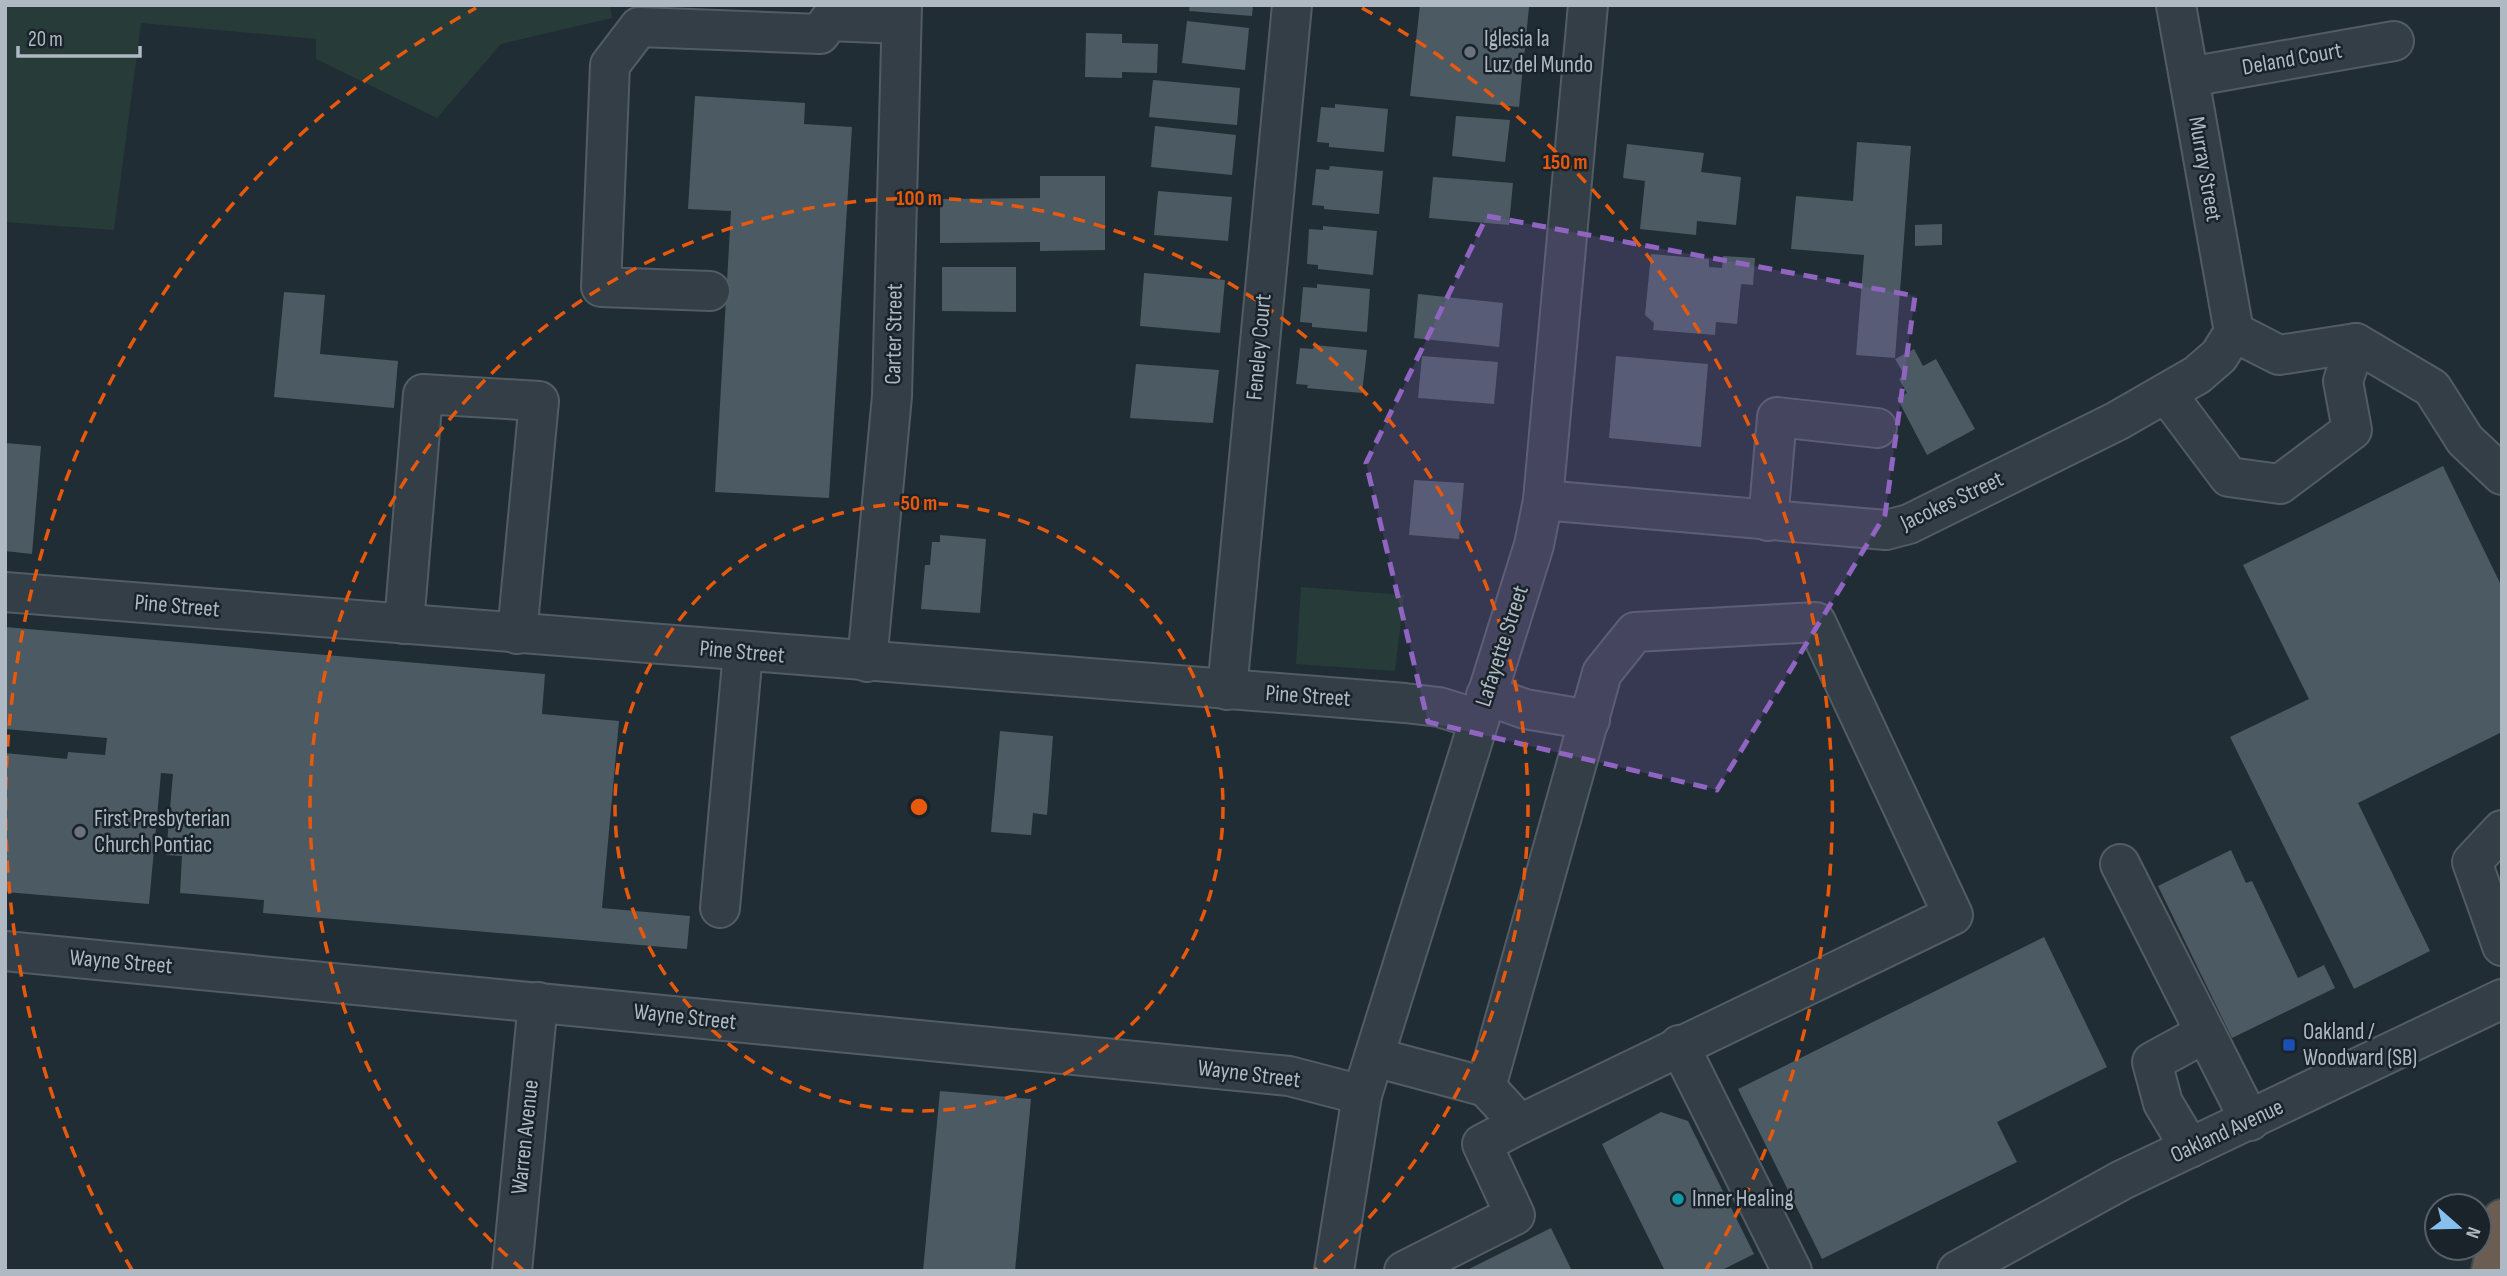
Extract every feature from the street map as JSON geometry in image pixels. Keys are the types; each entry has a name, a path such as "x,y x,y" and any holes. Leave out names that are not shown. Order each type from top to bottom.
{"highway":[{"path":"2491,1271 2502,1219"}],"street":[{"name":"Feneley Court","path":"1227,690 1292,5"},
{"name":"Lafayette Street","path":"1334,1271 1362,1095 1534,545 1543,500 1588,5"},
{"name":"Murray Street","path":"2176,5 2234,332"},
{"path":"710,291 601,287 610,65 639,16 820,34 830,13 901,14"},
{"name":"Carter Street","path":"867,662 892,396 901,14"},
{"name":"Deland Court","path":"2189,77 2395,41"},
{"name":"Jacokes Street","path":"1543,500 1886,530 1909,524 2118,421 2197,375 2219,356 2234,332"},
{"path":"2234,332 2279,355 2356,343 2431,388 2465,440 2502,475"},
{"path":"2166,393 2229,477 2280,484 2352,430 2343,381 2356,343"},
{"path":"404,624 423,394 539,401 517,634"},
{"path":"1768,521 1777,417 1877,428"},
{"name":"Pine Street","path":"5,592 1439,707 1525,709 1590,720"},
{"path":"1404,1271 1515,1214 1482,1144 1679,1045 1953,915 1815,622 1635,632 1602,673 1486,1087"},
{"path":"720,908 743,652"},
{"path":"2502,830 2472,862 2502,946"},
{"path":"2120,864 2250,1121"},
{"name":"Wayne Street","path":"5,951 1289,1076 1362,1095"},
{"name":"Oakland Avenue","path":"1957,1271 2122,1180 2502,999"},
{"name":"Warren Avenue","path":"512,1271 538,1002"},
{"path":"2190,1149 2163,1103 2152,1062 2205,1033"},
{"path":"1679,1045 1792,1271"},
{"path":"1374,1057 1486,1087 1520,1124"}],"highlighted area":[{"path":"1487,216 1915,296 1885,515 1717,790 1428,722 1366,463"}],"green space":[{"path":"5,5 610,5 612,18 501,44 437,118 316,59 316,39 141,23 114,230 5,222"},
{"path":"1301,587 1404,595 1395,671 1296,664"}],"building":[{"path":"1190,5 1253,5 1252,16 1189,11"},
{"name":"Iglesia la Luz del Mundo","path":"1420,5 1529,7 1519,107 1410,96"},
{"path":"1187,21 1249,28 1245,70 1182,63"},
{"path":"1086,33 1122,34 1122,43 1158,44 1157,73 1122,72 1122,78 1085,77"},
{"path":"1153,80 1240,88 1237,125 1149,117"},
{"path":"695,96 805,103 804,124 852,127 829,498 715,492 731,211 688,209"},
{"path":"1335,104 1388,109 1384,152 1329,147 1329,143 1317,142 1321,107 1335,108"},
{"path":"1456,116 1510,120 1505,162 1452,156"},
{"path":"1155,126 1236,135 1232,175 1151,167"},
{"path":"1857,142 1911,146 1895,358 1856,355 1864,255 1791,249 1796,196 1853,201"},
{"path":"1627,144 1704,153 1701,172 1741,177 1736,225 1697,221 1696,235 1640,229 1645,181 1623,178"},
{"path":"1330,166 1383,171 1379,214 1324,209 1324,206 1312,205 1316,169 1329,170"},
{"path":"1040,176 1105,176 1105,250 1040,251 1040,242 940,243 940,199 1040,198"},
{"path":"1433,177 1513,183 1509,225 1429,218"},
{"path":"1158,191 1232,197 1228,241 1154,235"},
{"path":"1942,224 1942,245 1915,246 1915,225"},
{"path":"1323,226 1377,231 1373,275 1318,269 1318,265 1307,264 1309,229 1323,230"},
{"path":"1651,254 1709,259 1709,267 1722,268 1723,256 1755,258 1753,285 1741,284 1737,324 1716,322 1715,335 1653,330 1654,323 1645,315"},
{"path":"942,267 1016,267 1016,312 942,311"},
{"path":"1144,273 1225,280 1220,333 1140,326"},
{"path":"1317,284 1370,289 1367,332 1312,327 1312,323 1300,322 1303,287 1317,288"},
{"path":"284,292 325,295 320,354 398,361 394,408 274,397"},
{"path":"1418,294 1503,303 1499,347 1414,338"},
{"path":"1314,345 1367,350 1362,393 1307,388 1308,385 1296,384 1300,348 1313,349"},
{"path":"1914,349 1923,366 1936,359 1975,429 1927,455 1897,398 1907,393 1899,379 1905,376 1895,359"},
{"path":"1422,356 1498,362 1494,404 1418,398"},
{"path":"1616,356 1708,364 1701,447 1609,438"},
{"path":"1136,364 1219,370 1213,423 1130,418"},
{"path":"5,443 41,446 32,554 5,551"},
{"path":"2443,466 2502,587 2502,732 2358,803 2430,951 2354,989 2230,737 2309,699 2243,565"},
{"path":"1414,480 1464,483 1459,539 1409,535"},
{"path":"940,535 986,539 980,613 921,609 925,565 930,565 932,542 940,542"},
{"path":"5,627 545,674 542,714 619,721 602,908 690,916 687,949 263,913 264,900 180,893 182,856 166,855 173,774 161,773 149,904 5,892 5,753 67,759 68,752 105,755 107,738 5,729"},
{"path":"1000,731 1053,736 1047,815 1033,813 1031,835 991,832"},
{"path":"2231,850 2246,883 2252,881 2298,978 2324,965 2335,988 2232,1038 2158,886"},
{"path":"2044,937 2107,1067 1997,1122 2017,1162 1822,1259 1738,1089"},
{"path":"940,1091 1031,1099 1015,1271 923,1271"},
{"name":"Inner Healing","path":"1661,1112 1688,1121 1754,1254 1720,1271 1665,1271 1602,1144"},
{"path":"1551,1228 1572,1271 1465,1271"}],"place":[{"name":"Iglesia la Luz del Mundo","path":"1470,52"},
{"name":"First Presbyterian Church Pontiac","path":"80,832"},
{"name":"Oakland / Woodward (SB)","path":"2289,1045"},
{"name":"Inner Healing","path":"1678,1199"}]}
